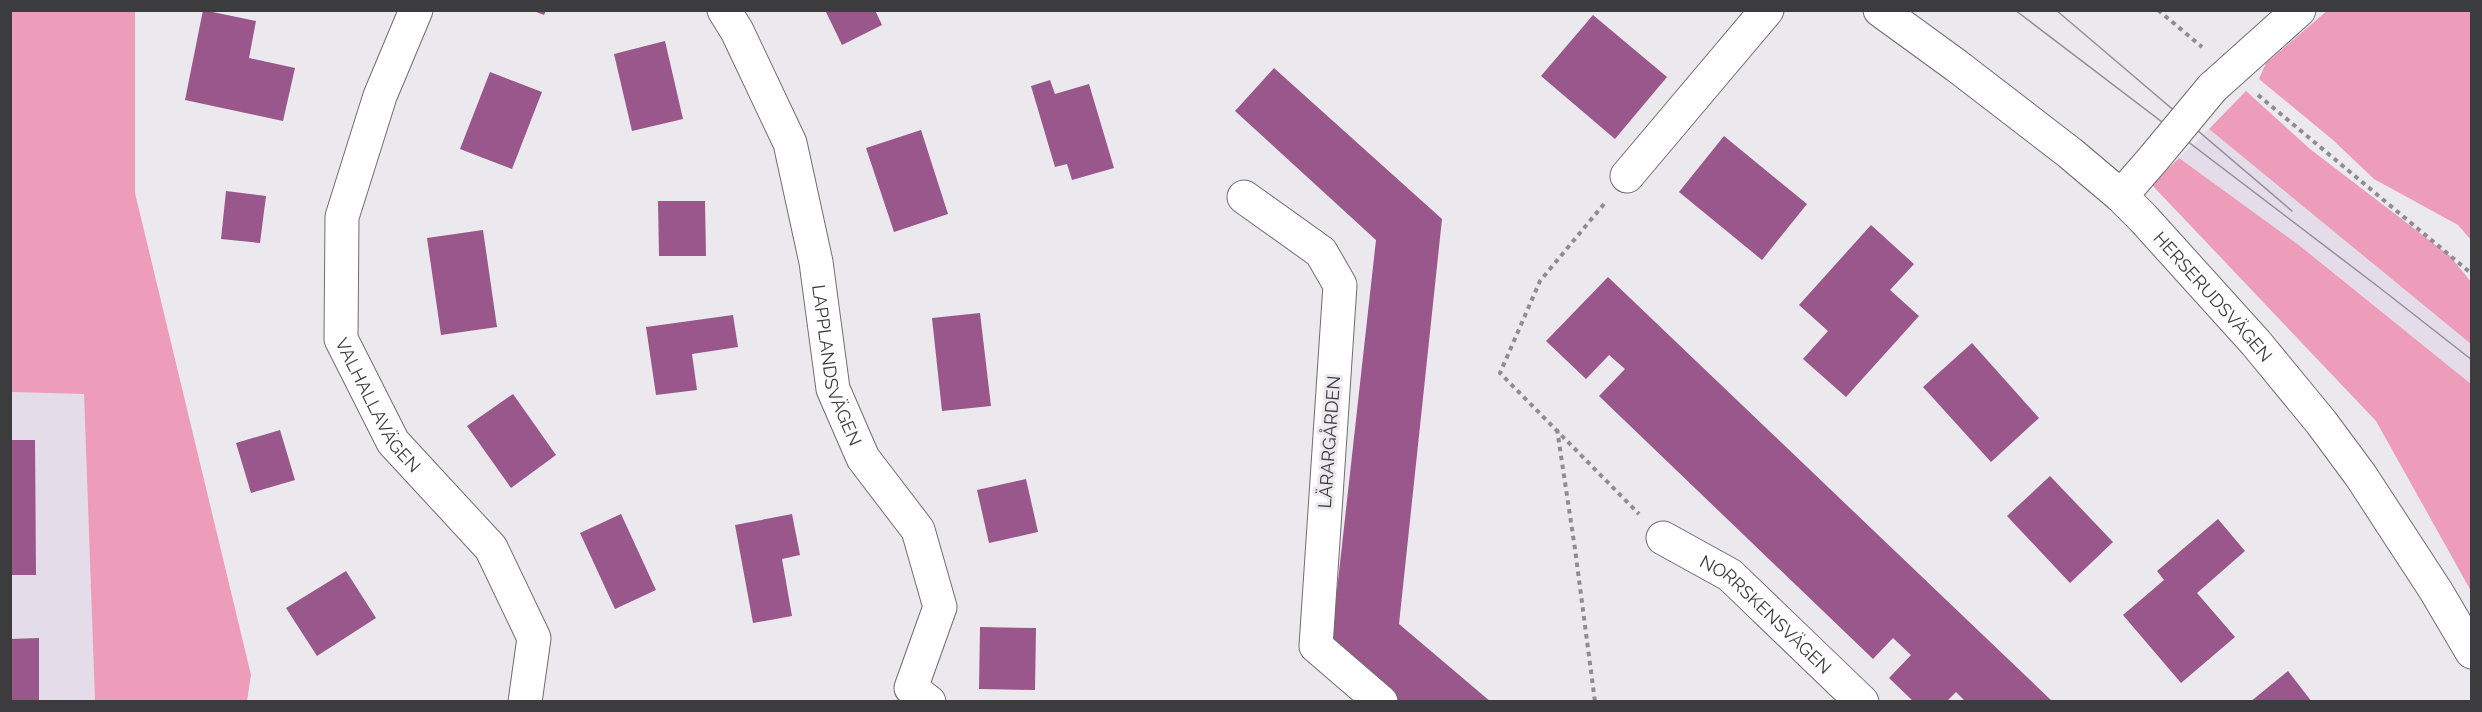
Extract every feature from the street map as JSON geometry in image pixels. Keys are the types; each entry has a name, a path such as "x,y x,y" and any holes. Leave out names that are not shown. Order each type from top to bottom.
{"street":[{"name":"VALHALLAVÄGEN","path":"416,10 380,96 342,217 341,339 393,442 491,548 534,638 525,702"},
{"name":"LAPPLANDSVÄGEN","path":"724,10 737,31 790,143 816,262 833,389 863,458 918,530 940,607 915,697"},
{"path":"1627,176 1767,10"},
{"name":"HERSERUDSVÄGEN","path":"1880,10 2070,153 2121,196 2256,342 2321,422 2361,476 2436,591 2472,652"},
{"path":"2121,196 2222,80 2299,10"},
{"name":"LÄRARGÅRDEN","path":"1244,197 1321,252 1340,285 1316,646 1381,702"},
{"name":"NORRSKENSVÄGEN","path":"1663,538 1731,575 1862,702"}],"path":[{"path":"2158,10 2222,80 2472,274"},
{"path":"1627,176 1540,281 1500,373 1663,538"},
{"path":"1557,429 1595,702"}],"shaded area":[{"path":"11,10 135,11 135,193 251,675 247,701 95,701 84,394 11,392"},
{"path":"2328,10 2471,11 2471,240 2458,225 2374,179 2333,140 2259,79 2266,63"},
{"path":"2246,91 2310,149 2450,256 2471,282 2471,344 2209,129"},
{"path":"2209,129 2471,344 2471,384 2300,246 2179,158"},
{"path":"2179,158 2300,246 2471,384 2471,591 2376,421 2152,185"},
{"path":"11,392 84,394 95,701 11,702"}],"building":[{"path":"203,10 256,21 249,58 295,68 283,121 185,100"},
{"path":"531,10 546,10 544,15"},
{"path":"825,10 875,10 882,25 842,45"},
{"path":"1593,15 1667,77 1615,139 1541,76"},
{"path":"665,41 683,119 632,131 614,54"},
{"path":"1274,68 1442,219 1399,624 1491,702 1400,702 1331,644 1376,240 1235,111"},
{"path":"490,72 542,92 512,169 460,149"},
{"path":"1050,80 1055,94 1089,84 1114,168 1072,180 1067,164 1055,167 1031,86"},
{"path":"921,130 948,214 894,232 866,148"},
{"path":"1724,136 1807,204 1762,260 1679,192"},
{"path":"226,191 266,196 260,243 221,239"},
{"path":"658,201 705,201 706,256 659,256"},
{"path":"1871,225 1914,264 1890,290 1919,316 1846,397 1803,359 1828,331 1799,305"},
{"path":"483,230 497,327 441,335 427,238"},
{"path":"1608,277 2053,702 1966,702 1956,692 1946,702 1914,702 1889,678 1911,655 1893,638 1873,659 1599,396 1625,369 1609,355 1586,379 1546,341"},
{"path":"980,313 991,406 942,411 932,318"},
{"path":"733,315 738,347 692,354 697,390 656,395 646,327"},
{"path":"1972,343 2039,418 1991,462 1923,387"},
{"path":"513,394 556,455 511,488 467,426"},
{"path":"280,430 295,480 251,493 236,443"},
{"path":"10,440 35,440 36,575 10,575"},
{"path":"2050,476 2113,542 2070,583 2007,516"},
{"path":"1026,479 1038,532 989,543 977,490"},
{"path":"621,514 656,590 615,609 580,533"},
{"path":"792,514 800,555 782,559 792,616 753,623 735,525"},
{"path":"2218,519 2245,551 2197,593 2235,637 2181,683 2123,615 2164,580 2157,571"},
{"path":"346,571 376,618 317,656 286,608"},
{"path":"980,627 1036,628 1035,690 979,689"},
{"path":"39,638 39,702 10,702 10,639"},
{"path":"2288,671 2312,702 2250,702"}],"tram line":[{"path":"2015,10 2472,360"},
{"path":"2056,10 2292,211"}]}
